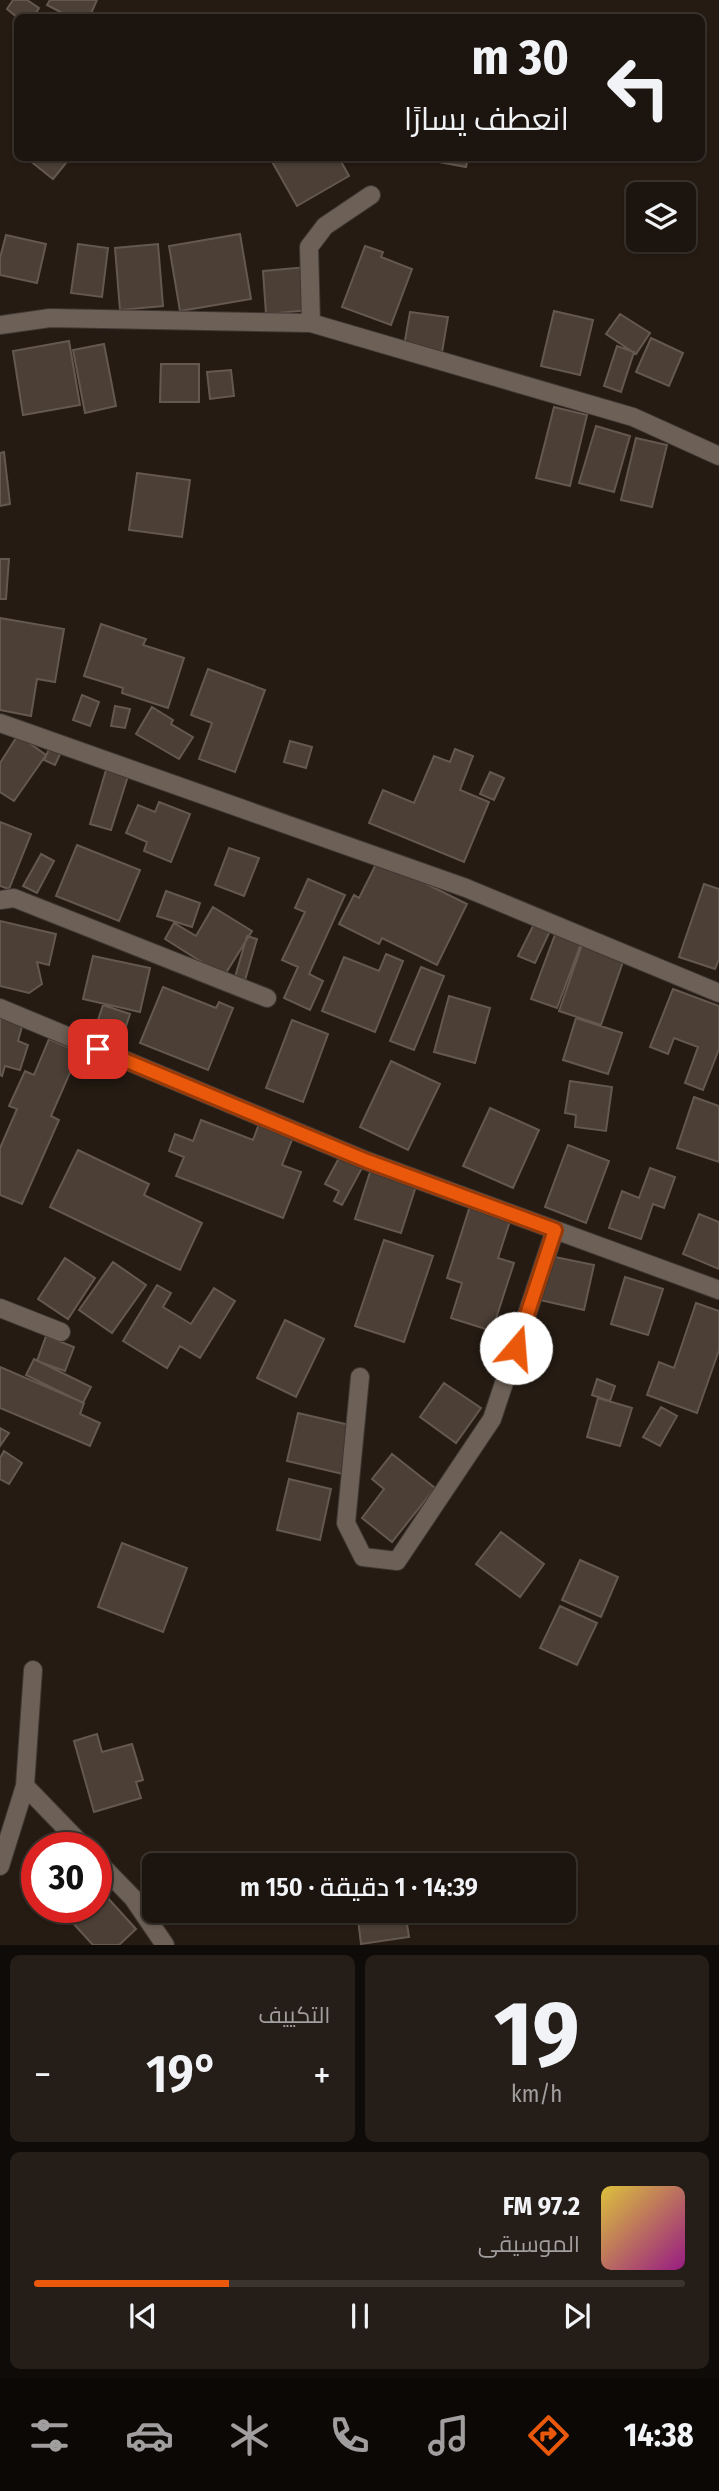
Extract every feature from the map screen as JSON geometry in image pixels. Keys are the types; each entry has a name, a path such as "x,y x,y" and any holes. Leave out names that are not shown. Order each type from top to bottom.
{"street":[{"path":"311,323 309,247 325,226 371,195"},
{"path":"0,326 50,318 311,323 633,417 719,456"},
{"path":"0,723 466,888 719,993"},
{"path":"0,900 14,898 267,998"},
{"path":"0,1008 367,1161 719,1290"},
{"path":"360,1377 346,1524 363,1558 397,1561 492,1419 555,1230"},
{"path":"0,1308 61,1332"},
{"path":"0,1866 3,1841 25,1786 33,1670"},
{"path":"25,1786 70,1832"},
{"path":"112,1877 133,1899 165,1945"}],"building":[{"path":"13,0 27,0 39,8 35,14 14,15 7,9"},
{"path":"50,0 97,0 91,14 64,14 47,5"},
{"path":"30,161 68,161 53,179"},
{"path":"272,161 341,161 349,176 297,206"},
{"path":"434,161 467,161 466,167"},
{"path":"240,234 251,299 180,311 169,246"},
{"path":"6,235 46,244 37,283 0,275 0,258"},
{"path":"78,244 108,248 102,297 71,293"},
{"path":"158,244 163,306 120,310 115,248"},
{"path":"365,246 383,252 381,257 412,269 391,325 342,307"},
{"path":"307,267 310,310 266,314 263,271"},
{"path":"554,311 593,320 580,375 541,366"},
{"path":"410,312 448,317 442,352 404,346"},
{"path":"620,314 650,333 636,354 606,334"},
{"path":"651,338 683,353 669,386 636,372"},
{"path":"69,341 80,405 23,415 13,351"},
{"path":"104,344 116,406 85,413 73,350"},
{"path":"617,346 634,352 621,392 604,386"},
{"path":"161,364 199,364 199,402 160,402"},
{"path":"231,370 234,396 210,399 207,372"},
{"path":"554,407 587,415 570,486 536,478"},
{"path":"596,426 630,436 614,492 579,483"},
{"path":"636,438 667,445 652,507 621,500"},
{"path":"4,452 10,504 0,506 0,453"},
{"path":"137,473 190,480 182,537 129,530"},
{"path":"0,559 9,559 6,599 0,599"},
{"path":"0,618 64,629 55,682 37,679 31,716 0,710"},
{"path":"101,624 146,639 143,645 184,658 168,708 122,693 123,688 84,676"},
{"path":"208,669 265,690 235,772 199,759 212,723 191,715"},
{"path":"82,695 99,702 90,726 73,720"},
{"path":"115,706 130,709 125,728 111,726"},
{"path":"152,707 173,720 171,724 193,737 179,759 136,734"},
{"path":"18,735 46,755 14,801 0,792 0,763"},
{"path":"290,741 312,747 306,768 284,762"},
{"path":"51,745 62,750 55,765 44,760"},
{"path":"455,749 473,756 460,790 489,802 464,862 369,823 383,790 414,803 434,756 450,762"},
{"path":"106,770 128,776 111,830 90,824"},
{"path":"490,772 504,778 494,800 480,794"},
{"path":"159,802 190,814 171,862 144,851 147,842 126,833 138,805 155,812"},
{"path":"0,822 31,834 9,889 0,886"},
{"path":"77,845 140,870 119,921 56,896"},
{"path":"229,848 259,858 244,896 215,885"},
{"path":"41,854 54,861 37,893 23,886"},
{"path":"378,860 467,904 437,965 382,938 379,944 339,924 354,895 359,898"},
{"path":"308,879 345,895 309,974 323,981 310,1010 284,998 298,967 282,960 305,912 295,908"},
{"path":"704,884 719,889 719,959 715,969 679,957"},
{"path":"166,891 200,903 192,927 157,916"},
{"path":"213,907 252,931 224,976 165,939 174,923 196,936"},
{"path":"0,921 56,934 49,965 37,962 42,984 29,993 0,986"},
{"path":"534,924 550,931 535,963 518,956"},
{"path":"556,932 582,941 557,1008 531,999"},
{"path":"247,936 257,939 245,980 235,977"},
{"path":"583,942 625,956 601,1025 559,1011"},
{"path":"386,954 403,961 375,1032 322,1011 344,957 379,971"},
{"path":"93,956 150,968 140,1012 83,999"},
{"path":"421,967 444,976 414,1050 390,1041"},
{"path":"163,987 216,1008 219,1002 233,1008 208,1070 140,1043"},
{"path":"673,989 719,1006 719,1049 703,1090 685,1083 698,1047 674,1038 668,1054 650,1047"},
{"path":"449,996 490,1008 475,1063 434,1052"},
{"path":"103,1005 130,1014 123,1035 96,1026"},
{"path":"0,1017 23,1023 18,1041 28,1045 20,1070 5,1066 2,1076 0,1075"},
{"path":"576,1018 622,1033 608,1074 563,1060"},
{"path":"292,1020 328,1034 303,1102 266,1088"},
{"path":"49,1039 79,1052 51,1116 59,1120 22,1204 0,1195 0,1148 17,1109 9,1106 25,1071 34,1075"},
{"path":"391,1061 440,1084 408,1150 360,1127"},
{"path":"570,1081 612,1087 606,1131 575,1127 576,1115 565,1113"},
{"path":"694,1097 719,1106 719,1162 677,1148"},
{"path":"490,1108 539,1130 513,1188 463,1166"},
{"path":"201,1120 253,1140 259,1124 293,1137 282,1165 301,1172 283,1218 176,1176 184,1157 169,1151 175,1134 193,1141"},
{"path":"568,1145 609,1161 586,1223 545,1207"},
{"path":"78,1150 149,1184 144,1195 202,1223 180,1270 50,1207"},
{"path":"340,1156 362,1168 342,1205 334,1201 339,1191 325,1184"},
{"path":"650,1168 675,1177 664,1208 653,1204 641,1239 609,1228 622,1191 639,1198"},
{"path":"371,1169 417,1183 401,1233 355,1219"},
{"path":"470,1206 511,1218 498,1258 514,1263 492,1331 451,1318 462,1283 447,1278"},
{"path":"699,1214 719,1222 719,1269 683,1254"},
{"path":"384,1240 433,1256 404,1342 355,1326"},
{"path":"550,1256 594,1265 584,1310 540,1300"},
{"path":"65,1258 95,1278 68,1319 38,1299"},
{"path":"113,1262 146,1285 112,1333 79,1310"},
{"path":"625,1277 663,1289 648,1335 611,1324"},
{"path":"157,1285 171,1293 163,1307 191,1324 214,1288 235,1301 200,1358 180,1346 167,1368 123,1341"},
{"path":"696,1303 719,1311 719,1350 697,1413 647,1395 659,1362 674,1368"},
{"path":"285,1320 324,1339 296,1397 257,1378"},
{"path":"46,1336 74,1347 65,1371 37,1361"},
{"path":"34,1359 91,1387 83,1403 26,1375"},
{"path":"0,1367 84,1403 80,1414 100,1423 90,1446 0,1408"},
{"path":"597,1379 615,1386 610,1401 592,1395"},
{"path":"444,1383 481,1408 456,1443 420,1417"},
{"path":"598,1398 632,1408 620,1446 587,1437"},
{"path":"661,1407 677,1416 660,1446 643,1437"},
{"path":"298,1413 354,1426 343,1474 287,1461"},
{"path":"0,1428 9,1433 0,1446"},
{"path":"4,1451 22,1463 9,1484 0,1479 0,1458"},
{"path":"392,1454 435,1488 392,1542 362,1518 384,1489 372,1479"},
{"path":"289,1479 331,1489 320,1540 277,1530"},
{"path":"501,1532 544,1564 520,1597 476,1564"},
{"path":"122,1543 187,1568 163,1632 98,1607"},
{"path":"580,1560 618,1577 601,1617 562,1600"},
{"path":"560,1606 597,1623 577,1665 540,1648"},
{"path":"97,1734 102,1752 132,1744 143,1780 136,1782 141,1798 94,1812 74,1741"},
{"path":"112,1903 136,1929 119,1945 93,1945 73,1923 112,1923"},
{"path":"358,1923 407,1923 409,1937 361,1944"}],"route":[{"path":"98,1049 367,1161 555,1230 516,1348"}]}
